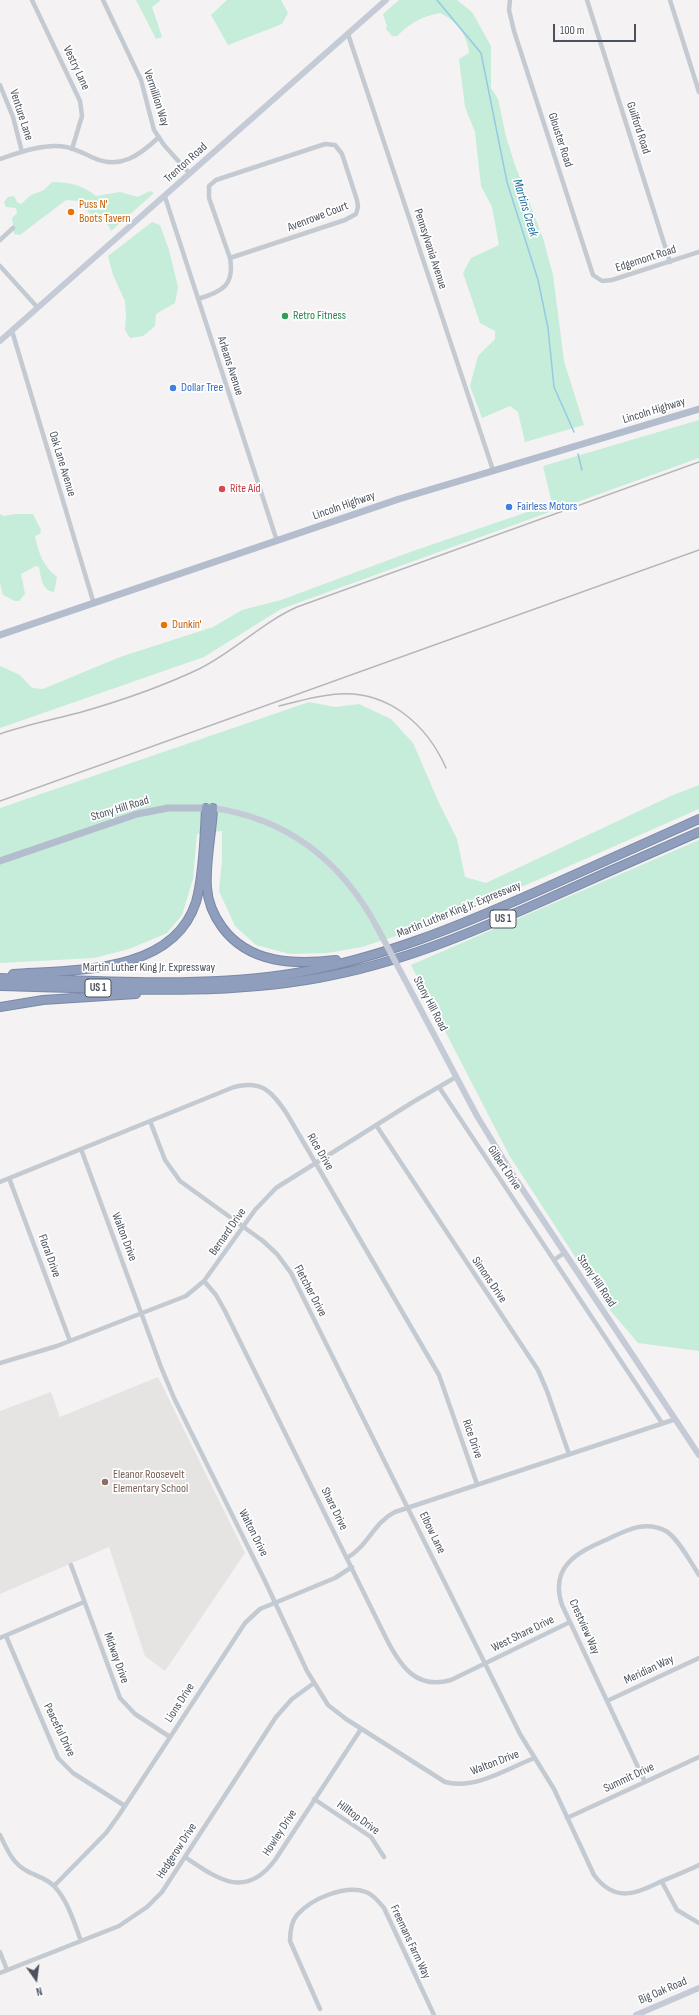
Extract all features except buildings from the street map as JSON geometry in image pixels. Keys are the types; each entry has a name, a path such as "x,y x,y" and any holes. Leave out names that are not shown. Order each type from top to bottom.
{"highway":[{"path":"210,808 207,878 208,894 219,922 236,943 258,955 291,962 322,962 377,955"},
{"path":"0,974 87,969 112,965 149,953 170,940 186,923 196,902 210,808"},
{"name":"Martin Luther King Jr. Expressway","path":"0,978 176,982 224,981 297,972 377,955 452,928 699,819"},
{"name":"Martin Luther King Jr. Expressway","path":"0,986 197,990 258,987 299,982 360,970 399,959 476,931 699,832"},
{"path":"0,1007 58,999 197,990"}],"main road":[{"name":"Lincoln Highway","path":"0,636 406,497 699,408"},
{"name":"Stony Hill Road","path":"0,861 137,814 168,808 210,808"}],"street":[{"name":"Vestry Lane","path":"32,0 80,101 82,116 72,148"},
{"name":"Vermillion Way","path":"103,0 141,80 152,123 159,137 190,174"},
{"name":"Trenton Road","path":"0,341 386,0"},
{"name":"Guilford Road","path":"587,0 670,262"},
{"path":"670,0 699,92"},
{"name":"Glouster Road","path":"510,2 510,16 514,31 590,269 599,280"},
{"name":"Pennsylvania Avenue","path":"348,34 493,470"},
{"name":"Venture Lane","path":"0,85 13,117 22,152"},
{"path":"0,159 22,152 55,146 72,148 101,161 114,163 133,158 159,137"},
{"name":"Avenrowe Court","path":"325,144 331,144 338,148 357,200 358,207 356,214 345,220 230,258 209,198 208,191 212,183 325,144"},
{"name":"Arleans Avenue","path":"164,196 277,541"},
{"path":"0,240 13,228"},
{"name":"Edgemont Road","path":"599,280 612,280 699,252"},
{"path":"198,299 214,294 225,287 230,276 230,258"},
{"path":"0,266 38,308"},
{"name":"Oak Lane Avenue","path":"12,331 94,604"},
{"name":"Stony Hill Road","path":"210,808 242,814 268,823 290,834 330,863 360,898 378,929 456,1077 497,1149 564,1253 699,1455"},
{"name":"Bernard Drive","path":"0,1363 70,1341 186,1296 204,1281 255,1210 272,1192 376,1125 456,1077"},
{"name":"Rice Drive","path":"0,1182 234,1087 248,1084 260,1086 277,1099 316,1163 439,1375 477,1484"},
{"name":"Gilbert Drive","path":"439,1087 662,1424"},
{"name":"Fletcher Drive","path":"150,1121 165,1160 177,1178 188,1188 270,1247 291,1273 408,1507"},
{"name":"Simons Drive","path":"376,1125 538,1370 548,1392 568,1454"},
{"name":"Walton Drive","path":"80,1149 161,1367 174,1398 323,1699 333,1709 361,1729 437,1778 456,1784 478,1781 534,1758"},
{"name":"Floral Drive","path":"9,1178 70,1341"},
{"path":"554,1260 564,1253"},
{"name":"Share Drive","path":"204,1281 216,1295 225,1311 394,1653 402,1665 411,1673 429,1682 444,1682 486,1664"},
{"name":"Elbow Lane","path":"676,1419 408,1507 520,1734 549,1780 594,1875 604,1887 616,1892 631,1894 699,1865"},
{"path":"347,1558 360,1549 381,1521 388,1515 408,1507"},
{"name":"Crestview Way","path":"645,1782 570,1622 559,1593 561,1577 567,1564 578,1553 590,1546 635,1527 650,1526 668,1533 677,1542 699,1575"},
{"name":"Midway Drive","path":"71,1565 120,1698 135,1714 170,1737"},
{"name":"Lions Drive","path":"54,1886 106,1833 244,1623 260,1610 335,1578 352,1567"},
{"path":"0,1638 84,1602"},
{"name":"West Share Drive","path":"486,1664 570,1622"},
{"name":"Peaceful Drive","path":"6,1636 58,1758 73,1773 125,1806"},
{"name":"Meridian Way","path":"607,1701 699,1658"},
{"name":"Hedgerow Drive","path":"0,1973 119,1926 147,1908 162,1892 276,1717 292,1699 314,1683"},
{"name":"Howley Drive","path":"185,1857 220,1880 240,1883 253,1880 268,1870 361,1729"},
{"name":"Summit Drive","path":"567,1818 699,1757"},
{"name":"Hilltop Drive","path":"314,1799 367,1834 384,1857"},
{"path":"0,1835 7,1851 16,1863 54,1886 65,1901 81,1941"},
{"path":"662,1882 670,1901 677,1910 699,1923"},
{"name":"Freemans Farm Way","path":"320,2009 290,1941 290,1929 296,1915 311,1903 338,1892 354,1890 366,1892 378,1899 384,1908 434,2015"},
{"path":"0,1952 7,1970"},
{"name":"Big Oak Road","path":"636,2015 699,1988"}],"shaded area":[{"name":"Eleanor Roosevelt Elementary School","path":"158,1377 245,1553 165,1671 145,1656 109,1547 0,1594 0,1411 51,1392 60,1417"}],"green space":[{"path":"136,0 161,0 152,7 162,37 156,39"},
{"path":"227,0 281,0 288,13 282,24 228,45 211,15"},
{"path":"399,0 457,0 472,12 491,46 491,88 498,99 506,137 515,165 543,238 553,275 564,361 584,425 525,442 518,412 510,406 482,418 470,386 478,356 495,339 495,331 480,323 463,273 471,258 499,245 492,207 481,186 475,132 465,107 459,59 469,53 468,47 464,35 456,24 440,13 422,18 407,27 397,36 392,36 386,29 387,26 383,14"},
{"path":"52,182 76,185 86,189 96,196 120,192 138,197 150,191 154,193 111,231 106,221 96,220 78,201 66,200 20,235 14,234 12,218 17,213 16,208 6,207 4,202 8,197 14,196 17,202 21,204 31,195 44,190"},
{"path":"152,222 160,225 169,250 178,287 175,303 156,314 155,326 143,336 130,338 125,330 125,301 113,275 108,256"},
{"path":"699,420 699,458 281,609 204,657 0,728 0,666 20,675 32,688 43,689 120,657 213,627 242,610 281,600 413,551 551,504 543,466"},
{"path":"0,514 3,516 33,514 41,530 40,534 35,536 40,554 48,569 57,577 54,592 47,589 41,579 39,567 36,566 21,574 25,594 19,601 15,601 3,595 0,583"},
{"path":"309,702 335,707 359,704 391,719 413,743 439,803 457,839 465,877 486,883 673,795 699,785 699,809 485,903 414,930 362,947 327,953 290,954 256,945 235,926 219,891 222,860 222,831 197,834 193,879 182,915 167,933 129,949 94,958 0,963 0,808"},
{"path":"699,840 699,1351 638,1343 609,1309 509,1155 411,965"}],"waterway":[{"name":"Martins Creek","path":"437,0 481,53 507,182 538,280 548,328 554,387 574,432"},
{"name":"Martins Creek","path":"578,454 582,470"}],"railway":[{"path":"0,734 21,727 99,707 157,687 212,662 271,621 297,607 699,462"},
{"path":"0,801 699,550"},
{"path":"279,706 309,698 339,694 374,698 390,705 417,725 438,752 446,768"}],"place":[{"name":"Puss N' Boots Tavern","path":"71,212"},
{"name":"Retro Fitness","path":"285,316"},
{"name":"Dollar Tree","path":"173,388"},
{"name":"Rite Aid","path":"222,489"},
{"name":"Fairless Motors","path":"509,507"},
{"name":"Dunkin'","path":"164,625"},
{"name":"Eleanor Roosevelt Elementary School","path":"105,1482"}]}
